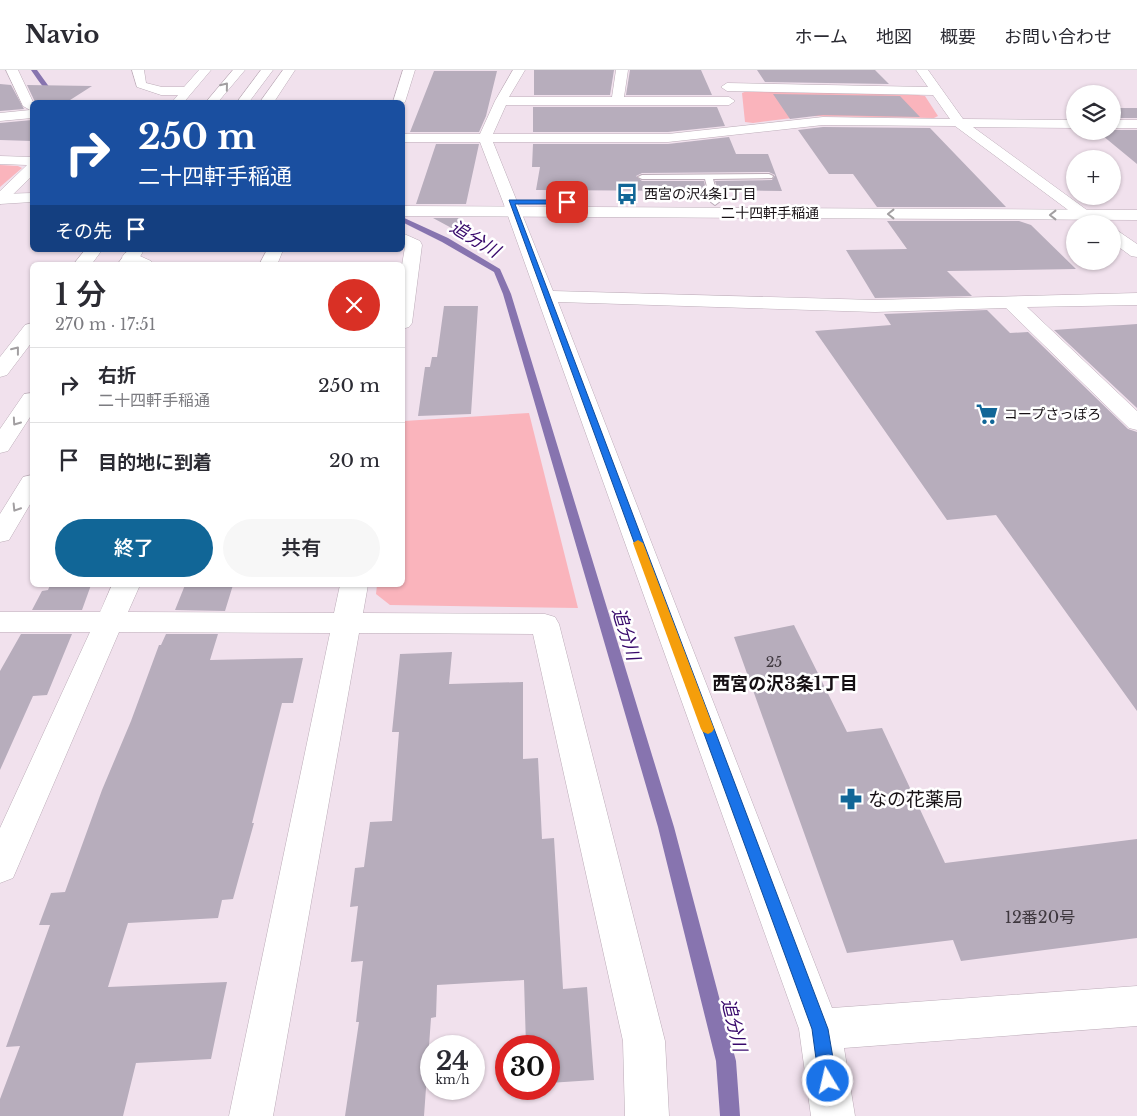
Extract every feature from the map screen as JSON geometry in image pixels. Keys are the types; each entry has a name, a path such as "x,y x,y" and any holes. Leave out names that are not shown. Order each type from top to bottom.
{"street":[{"path":"12,70 30,106"},
{"path":"138,70 141,85 161,91 188,91"},
{"path":"180,100 205,70"},
{"path":"214,100 238,70"},
{"path":"244,100 267,70"},
{"path":"270,100 289,70"},
{"path":"400,100 409,70"},
{"path":"519,70 502,101 486,138 503,208 545,296 820,1029 833,1116"},
{"path":"617,101 622,70"},
{"path":"922,70 959,123 1066,202"},
{"path":"733,115 727,83 936,91"},
{"path":"502,101 617,101 794,122 1066,124"},
{"path":"0,117 30,114"},
{"path":"405,138 648,138 698,136 733,115"},
{"path":"1121,124 1137,124"},
{"path":"0,160 30,161"},
{"path":"0,199 30,170"},
{"path":"0,199 30,198"},
{"name":"二十四軒手稲通","path":"405,202 503,208 1084,215 1137,214"},
{"name":"二十四軒手稲通","path":"405,212 715,202 1066,202"},
{"name":"二十四軒手稲通","path":"1121,202 1137,202"},
{"path":"1070,205 1084,215"},
{"path":"0,212 30,212"},
{"path":"405,240 414,245 405,292"},
{"path":"1121,240 1137,252"},
{"path":"84,262 92,252"},
{"path":"545,296 875,306 1137,299"},
{"path":"1009,301 1137,422"},
{"path":"0,371 30,332"},
{"path":"0,446 30,402"},
{"path":"0,534 30,485"},
{"path":"0,867 125,587"},
{"path":"251,1116 354,587"},
{"path":"0,622 545,624 644,1041 647,1116"},
{"path":"820,1029 1137,1006"}],"lane":[{"path":"709,176 715,202"},
{"path":"642,177 769,176"}],"shaded area":[{"path":"747,91 918,95 925,96 938,116 934,118 808,116 753,123 745,122 742,93"},
{"path":"0,165 18,166 22,168 0,187"},
{"path":"529,413 578,608 390,605 376,594 377,587 405,587 405,421"}],"building":[{"path":"534,70 614,70 610,95 534,95"},
{"path":"630,70 701,70 712,95 626,95"},
{"path":"757,70 875,70 889,84 765,82"},
{"path":"434,71 497,71 486,116 479,132 410,132"},
{"path":"0,84 11,85 24,109 0,111"},
{"path":"27,85 92,86 70,100 34,100"},
{"path":"773,94 900,96 920,117 823,115 790,119"},
{"path":"533,107 717,107 725,126 668,132 533,132"},
{"path":"1121,108 1137,108 1137,118 1121,118"},
{"path":"30,120 30,141 0,140 0,123"},
{"path":"823,127 930,128 1006,207 877,207 853,174 829,174 798,130"},
{"path":"1121,130 1137,130 1137,164 1108,140 1121,140"},
{"path":"729,137 736,154 768,154 782,191 718,190 715,181 772,180 775,175 769,172 642,173 636,176 642,181 704,181 706,190 699,191 536,190 540,167 532,167 533,144 668,144"},
{"path":"436,144 479,144 466,204 416,204"},
{"path":"433,218 462,218 459,232"},
{"path":"887,221 1019,221 1031,225 1066,259 1066,269 947,271 972,296 875,298 846,250 907,249"},
{"path":"444,306 478,306 471,414 418,416 425,367 430,367 432,357 437,357"},
{"path":"987,310 1010,333 1028,332 1128,429 1137,432 1137,711 996,515 947,520 815,331 891,325 884,314"},
{"path":"1137,324 1137,408 1054,330"},
{"path":"49,587 90,587 82,610 32,610 42,591 48,590"},
{"path":"184,587 232,587 225,611 175,610"},
{"path":"794,625 847,732 882,728 945,863 1137,839 1137,938 961,961 953,940 847,953 734,637"},
{"path":"21,634 72,634 47,695 33,696 0,770 0,671"},
{"path":"166,634 218,634 210,660 303,658 293,703 282,703 252,823 254,823 233,899 222,900 218,918 128,923 108,987 227,982 211,1059 136,1063 123,1116 0,1116 0,1099 20,1046 6,1047 50,925 39,925 51,893 65,892 102,790 131,721 159,645 161,645"},
{"path":"452,652 449,684 523,682 523,759 538,758 542,839 554,838 563,989 587,987 594,1080 560,1082 560,1035 526,1035 524,980 437,985 436,1017 431,1018 430,1035 420,1035 420,1100 425,1100 424,1116 345,1116 359,1022 356,1022 363,961 351,962 358,906 350,907 355,868 364,867 370,822 392,821 399,732 392,732 400,654"}],"waterway":[{"name":"追分川","path":"34,70 48,89 62,100"},
{"name":"追分川","path":"405,220 445,240 497,271 507,294 666,827 726,1061 730,1116"}],"slow traffic":[{"path":"638,543 708,729"}],"place":[{"name":"西宮の沢4条1丁目","path":"627,194"},
{"name":"コープさっぽろ","path":"987,414"},
{"name":"なの花薬局","path":"851,799"}],"district":[{"name":"西宮の沢3条1丁目","path":"785,684"}],"route":[{"path":"567,202 511,202 820,1029 828,1081"}]}
